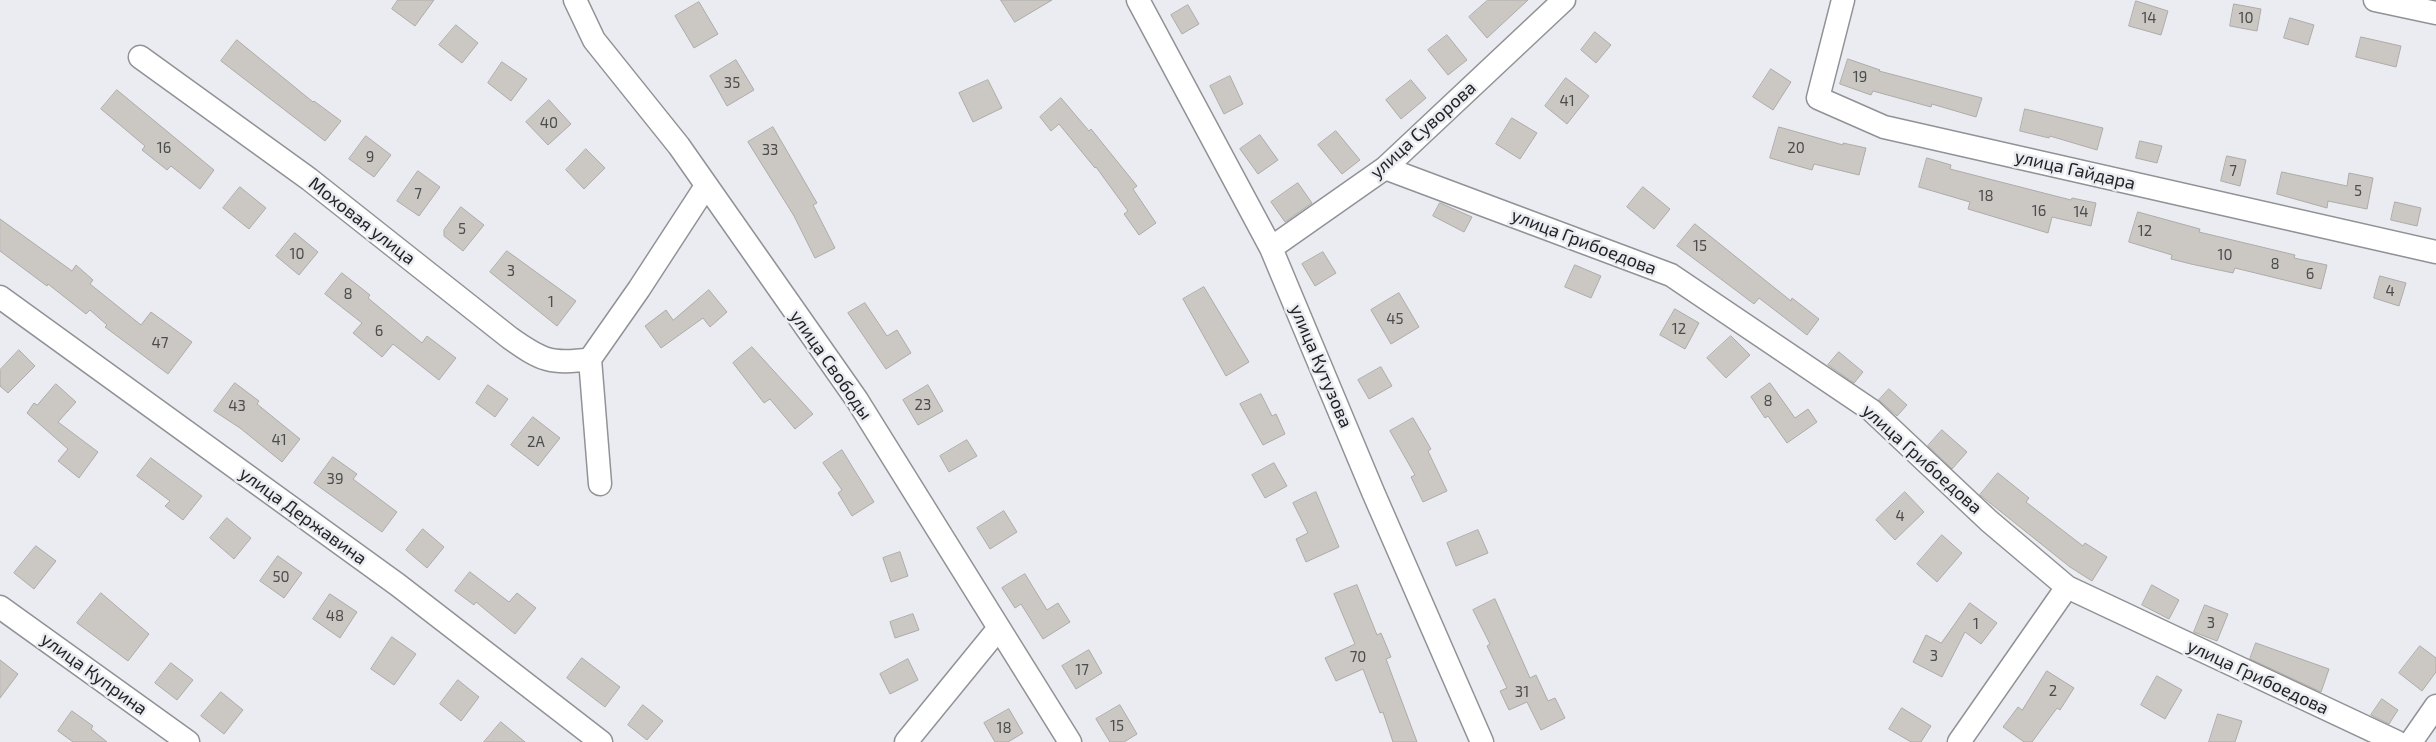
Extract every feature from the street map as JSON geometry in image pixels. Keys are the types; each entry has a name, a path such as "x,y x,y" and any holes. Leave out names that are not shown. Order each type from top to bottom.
{"street":[{"name":"улица Свободы","path":"575,0 594,40 679,146 857,400 1070,742"},
{"name":"улица Кутузова","path":"1138,0 1271,248 1482,742"},
{"name":"улица Суворова","path":"1271,248 1385,168 1564,0"},
{"name":"улица Гайдара","path":"1843,0 1818,98 1884,127 2436,252"},
{"path":"2375,0 2436,13"},
{"name":"Моховая улица","path":"140,58 309,179 510,338 537,357 556,362 590,359"},
{"name":"улица Грибоедова","path":"1385,168 1671,275 1871,410 1989,521 2067,587 2397,742"},
{"path":"600,484 590,359 639,289 706,186"},
{"name":"улица Державина","path":"0,297 398,585 601,742"},
{"path":"1959,742 2067,587"},
{"name":"улица Куприна","path":"0,607 188,742"},
{"path":"906,742 1000,628"},
{"path":"2411,742 2436,706"}],"building":[{"path":"398,0 434,0 415,26 392,9"},
{"path":"1001,0 1052,0 1015,22"},
{"path":"1488,0 1528,0 1487,38 1469,17"},
{"path":"2136,1 2168,11 2161,35 2129,26"},
{"path":"699,2 718,34 694,48 675,16"},
{"path":"2234,4 2261,9 2257,31 2230,26"},
{"path":"1188,5 1199,24 1182,34 1171,15"},
{"path":"2290,18 2314,25 2308,45 2284,38"},
{"path":"456,25 478,43 462,63 439,45"},
{"path":"1595,32 1611,45 1596,63 1581,50"},
{"path":"1447,35 1467,60 1448,75 1428,50"},
{"path":"2361,37 2401,46 2396,67 2356,57"},
{"path":"237,40 313,102 341,121 325,141 221,61"},
{"path":"1848,59 1879,71 1982,98 1976,117 1932,104 1931,107 1873,91 1871,95 1840,84"},
{"path":"736,60 754,90 727,106 710,76"},
{"path":"502,62 527,79 511,101 488,83"},
{"path":"1771,69 1791,82 1773,110 1753,97"},
{"path":"1230,76 1243,104 1224,114 1210,86"},
{"path":"1566,78 1589,96 1567,124 1545,106"},
{"path":"988,80 1002,108 973,122 959,93"},
{"path":"1411,80 1426,98 1401,119 1386,100"},
{"path":"117,90 214,170 200,189 171,166 167,170 142,150 145,146 101,109"},
{"path":"1061,98 1089,131 1091,129 1137,186 1133,189 1156,223 1139,235 1124,214 1128,211 1096,167 1059,124 1051,131 1040,117"},
{"path":"549,100 571,124 548,145 526,122"},
{"path":"2025,109 2103,128 2097,150 2050,136 2049,138 2020,131"},
{"path":"1512,118 1537,133 1520,159 1496,144"},
{"path":"773,127 817,203 813,205 835,248 815,258 794,216 748,142"},
{"path":"1779,127 1843,145 1843,143 1866,148 1859,175 1814,164 1812,170 1770,158"},
{"path":"1336,131 1360,160 1342,174 1318,145"},
{"path":"1260,135 1278,160 1258,174 1240,149"},
{"path":"366,136 391,155 374,177 349,159"},
{"path":"2140,141 2162,146 2157,163 2136,158"},
{"path":"586,149 605,168 584,189 566,170"},
{"path":"2227,156 2246,160 2240,186 2221,181"},
{"path":"1927,158 1951,165 1950,169 2071,200 2072,198 2096,203 2091,226 2052,217 2048,233 1968,209 1970,202 1919,187"},
{"path":"418,171 440,187 419,216 397,201"},
{"path":"2282,172 2347,186 2349,173 2373,178 2367,209 2328,201 2327,208 2277,194"},
{"path":"1298,183 1312,203 1285,222 1271,202"},
{"path":"240,187 266,208 249,229 223,208"},
{"path":"1643,187 1670,209 1654,229 1627,207"},
{"path":"2395,202 2421,208 2417,226 2391,220"},
{"path":"1440,203 1472,217 1464,232 1433,216"},
{"path":"461,207 484,225 463,251 444,236 444,230"},
{"path":"2138,212 2200,229 2199,232 2295,255 2294,258 2327,265 2321,289 2235,268 2233,273 2191,264 2171,259 2172,255 2129,242"},
{"path":"0,219 72,271 76,265 93,280 90,284 141,325 151,312 192,342 168,374 105,327 107,325 90,310 86,314 48,284 47,286 0,251"},
{"path":"1695,224 1791,301 1792,298 1819,319 1807,335 1759,298 1754,304 1677,246"},
{"path":"295,233 318,252 299,275 276,256"},
{"path":"507,251 576,301 557,326 490,272"},
{"path":"1323,252 1336,273 1315,286 1302,264"},
{"path":"1575,265 1601,276 1591,298 1565,287"},
{"path":"342,273 370,295 368,298 422,343 427,336 456,358 439,380 393,344 382,357 353,333 362,323 325,294"},
{"path":"2380,276 2406,283 2399,306 2374,298"},
{"path":"1204,287 1249,362 1226,376 1183,299"},
{"path":"709,290 727,312 710,327 703,318 661,348 645,326 666,310 673,320"},
{"path":"1399,293 1419,327 1391,344 1371,310"},
{"path":"865,303 887,336 897,330 911,353 886,369 848,313"},
{"path":"1675,309 1699,323 1685,349 1660,335"},
{"path":"1731,336 1750,355 1726,378 1707,358"},
{"path":"752,347 813,414 795,429 770,399 764,403 733,363"},
{"path":"19,350 35,366 8,393 0,386 0,370"},
{"path":"1839,352 1863,372 1854,383 1828,365"},
{"path":"1381,367 1392,386 1369,399 1358,380"},
{"path":"235,383 259,401 257,404 300,439 282,462 240,428 214,411"},
{"path":"1770,383 1795,418 1808,409 1817,422 1787,443 1768,416 1765,418 1751,397"},
{"path":"56,384 76,402 58,422 98,452 79,478 58,461 68,449 27,413 34,403 37,405"},
{"path":"488,385 508,399 495,417 476,403"},
{"path":"928,385 943,411 918,425 903,400"},
{"path":"1889,389 1907,405 1897,416 1879,400"},
{"path":"1261,394 1272,416 1276,414 1285,434 1263,445 1240,404"},
{"path":"533,417 560,438 538,466 511,445"},
{"path":"1413,418 1431,449 1428,451 1447,491 1423,502 1411,477 1415,475 1390,431"},
{"path":"1942,430 1967,452 1952,469 1928,446"},
{"path":"967,440 977,456 949,472 940,456"},
{"path":"842,450 874,502 852,516 838,493 842,490 823,463"},
{"path":"333,457 357,474 353,479 397,512 382,532 314,483"},
{"path":"151,458 202,496 183,520 165,506 170,501 137,476"},
{"path":"1274,463 1287,486 1265,498 1252,475"},
{"path":"1998,473 2029,498 2026,502 2083,546 2085,543 2107,557 2092,581 2070,567 1980,495"},
{"path":"1316,492 1339,547 1306,562 1296,539 1308,533 1293,503"},
{"path":"1905,492 1924,512 1895,540 1876,520"},
{"path":"1004,511 1017,532 990,549 977,528"},
{"path":"227,518 251,538 234,559 210,538"},
{"path":"423,529 444,547 427,568 406,550"},
{"path":"1478,530 1488,553 1456,566 1447,543"},
{"path":"1942,535 1962,553 1937,582 1917,564"},
{"path":"36,546 56,561 34,589 14,573"},
{"path":"900,552 908,576 891,582 883,558"},
{"path":"278,556 302,573 284,598 260,581"},
{"path":"470,572 509,602 517,593 536,608 515,634 476,602 474,605 455,591"},
{"path":"1025,574 1047,610 1058,603 1070,622 1043,639 1021,604 1015,608 1002,588"},
{"path":"1357,585 1377,635 1381,633 1391,657 1386,659 1417,742 1393,742 1383,712 1380,713 1363,669 1336,681 1325,658 1355,644 1334,594"},
{"path":"2152,585 2179,600 2169,619 2142,605"},
{"path":"101,593 149,634 128,661 77,623"},
{"path":"330,594 357,612 340,638 313,619"},
{"path":"1495,599 1530,678 1536,675 1548,701 1555,698 1565,718 1541,730 1527,702 1509,710 1500,691 1507,688 1487,646 1490,644 1473,610"},
{"path":"1970,603 1997,623 1981,644 1965,632 1942,677 1913,662 1926,635 1941,643"},
{"path":"2205,605 2228,614 2217,641 2194,632"},
{"path":"913,614 919,630 895,638 890,622"},
{"path":"392,637 416,654 394,685 371,669"},
{"path":"2256,643 2329,669 2321,692 2250,659"},
{"path":"2420,646 2436,658 2436,672 2422,691 2399,673"},
{"path":"1089,650 1102,673 1076,689 1062,666"},
{"path":"582,658 620,687 605,707 567,678"},
{"path":"908,659 918,680 890,694 880,674"},
{"path":"0,660 18,674 0,698"},
{"path":"171,663 193,680 177,700 155,683"},
{"path":"2047,671 2074,688 2060,710 2057,708 2032,742 2024,742 2003,727 2018,707 2022,710"},
{"path":"2157,676 2182,690 2165,719 2141,705"},
{"path":"458,680 479,697 461,721 440,704"},
{"path":"221,692 243,710 224,734 201,716"},
{"path":"2382,699 2398,710 2389,724 2371,715"},
{"path":"643,705 663,721 647,740 628,725"},
{"path":"1120,705 1137,734 1124,742 1110,742 1096,719"},
{"path":"1902,708 1931,726 1921,742 1911,742 1889,729"},
{"path":"1009,709 1023,733 1008,742 995,742 984,723"},
{"path":"72,711 93,726 91,729 107,742 73,742 58,731"},
{"path":"2218,714 2242,721 2235,742 2209,742"},
{"path":"501,722 525,742 484,742"}]}
